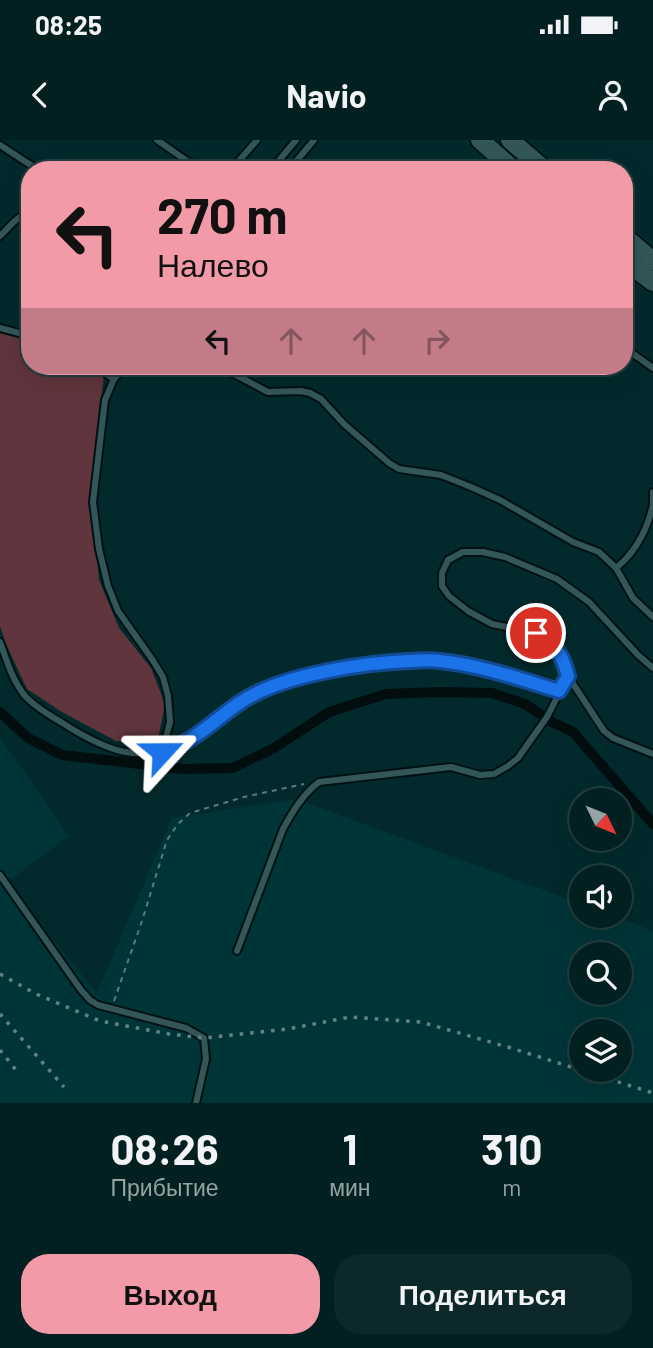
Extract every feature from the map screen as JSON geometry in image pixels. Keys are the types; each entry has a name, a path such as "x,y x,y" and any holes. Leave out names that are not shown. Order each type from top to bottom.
{"main road":[{"path":"480,140 504,161"},
{"path":"510,140 534,161"},
{"path":"633,244 653,261"},
{"path":"633,267 653,282"}],"lane":[{"path":"157,140 187,161"},
{"path":"238,161 257,140"},
{"path":"278,161 296,140"},
{"path":"296,161 314,140"},
{"path":"0,145 24,161"},
{"path":"0,236 21,216"},
{"path":"0,328 21,334"},
{"path":"633,354 653,368"},
{"path":"108,375 114,379"},
{"path":"118,375 105,400 93,502 99,548 108,586 118,611 163,677 170,722 162,752"},
{"path":"237,375 268,391 310,393 321,399 344,424 399,469 448,478 500,500 573,542 599,552 615,568 628,593 653,617"},
{"path":"615,568 629,557 644,532 653,505 653,492"},
{"path":"653,668 589,602 557,579 505,557 483,552 463,552 449,560 442,573 442,586 449,596 468,611 492,624 536,633 551,642 562,657 568,676 604,731 613,738 653,754"},
{"path":"0,642 11,674 34,705 86,738 127,753 147,755 186,743 260,691 292,680 344,668 437,660 474,666 559,691"},
{"path":"237,951 291,814 307,792 319,782 451,767 480,775 494,774 517,758 542,725 568,676"},
{"path":"0,875 80,990 90,1000 111,1009 186,1028 204,1038 206,1059 196,1103"}],"path":[{"path":"111,1009 135,944 167,840 178,824 190,813 201,809 244,797 319,782"}],"shaded area":[{"path":"0,331 21,337 21,375 104,376 90,490 99,580 119,628 151,668 165,704 157,744 116,741 62,712 27,689 0,626"},
{"path":"0,737 69,836 6,883 97,993 172,818 296,799 569,900 569,928 632,928 632,923 653,931 653,1103 0,1103"}],"waterway":[{"path":"0,712 28,738 62,755 183,769 233,768 274,748 329,712 386,694 492,693 525,704 573,732 653,824"}],"railway":[{"path":"0,974 36,994 100,1021 169,1034 204,1038 288,1029 350,1017 421,1022 653,1093"},
{"path":"0,1014 64,1087"},
{"path":"0,1050 16,1070"}],"route":[{"path":"162,752 186,743 260,691 292,680 344,668 437,660 474,666 559,691 568,676 562,657 551,642 536,633"}]}
